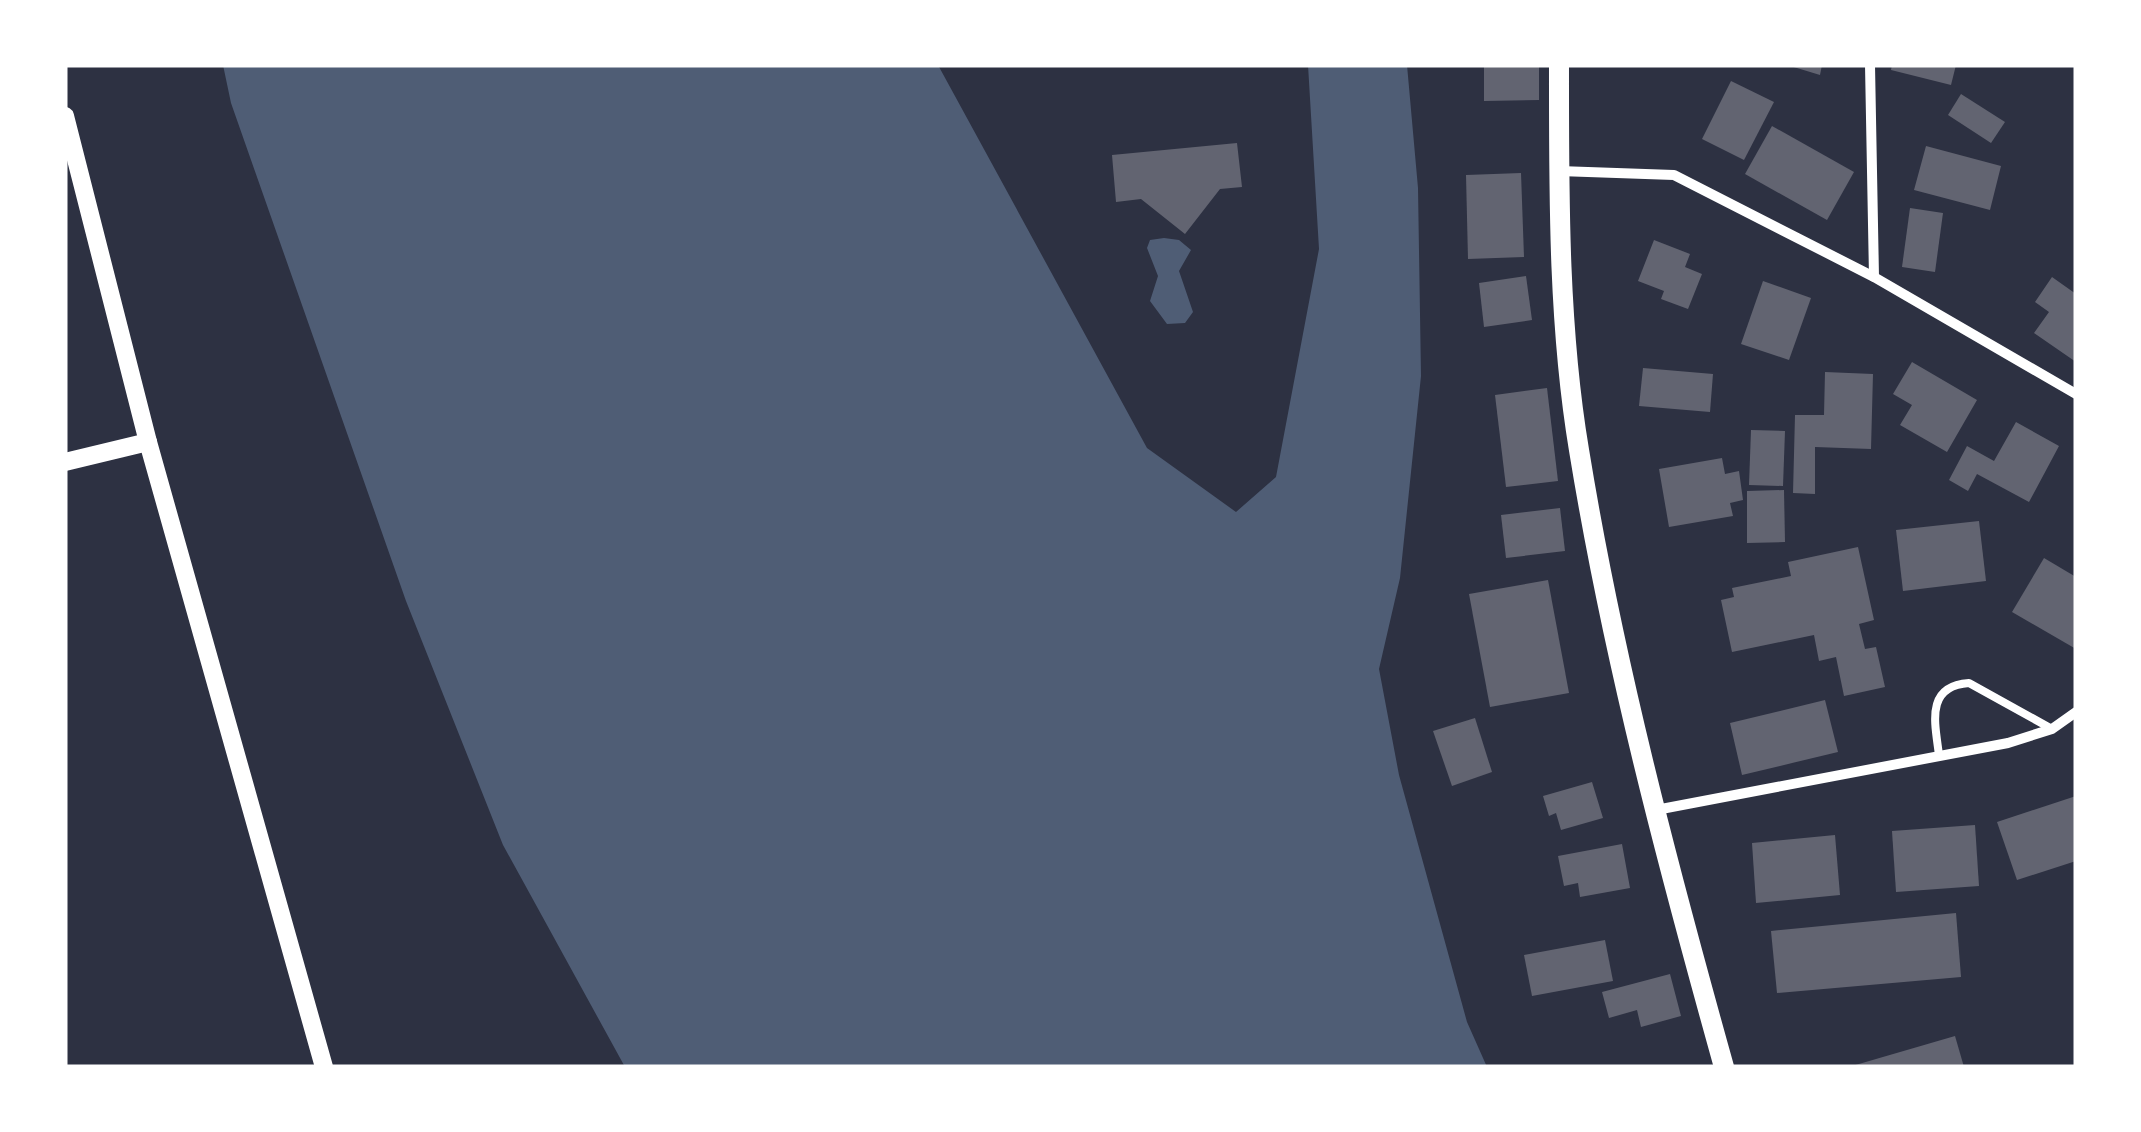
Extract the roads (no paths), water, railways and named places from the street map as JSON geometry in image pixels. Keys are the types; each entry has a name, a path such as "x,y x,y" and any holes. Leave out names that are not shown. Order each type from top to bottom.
{"main road":[{"path":"1559,65 1559,171 1578,448 1652,810 1724,1067"}],"street":[{"path":"1870,65 1874,277"},
{"path":"65,116 148,442 324,1067"},
{"path":"1559,171 1674,175 1874,277 2076,394"},
{"path":"65,462 148,442"},
{"path":"1652,810 1939,756 2052,729 2076,712"}],"lane":[{"path":"1939,756 1934,707 1942,692 1953,684 1968,682 2052,729"}],"water":[{"path":"223,65 938,65 1147,448 1236,512 1276,477 1319,249 1308,65 1407,65 1418,188 1421,376 1400,578 1379,669 1399,775 1467,1022 1487,1067 625,1067 503,845 406,601 231,103"},
{"path":"1150,240 1179,240 1191,250 1179,271 1193,312 1185,323 1167,324 1150,301 1158,276 1147,248"}]}
